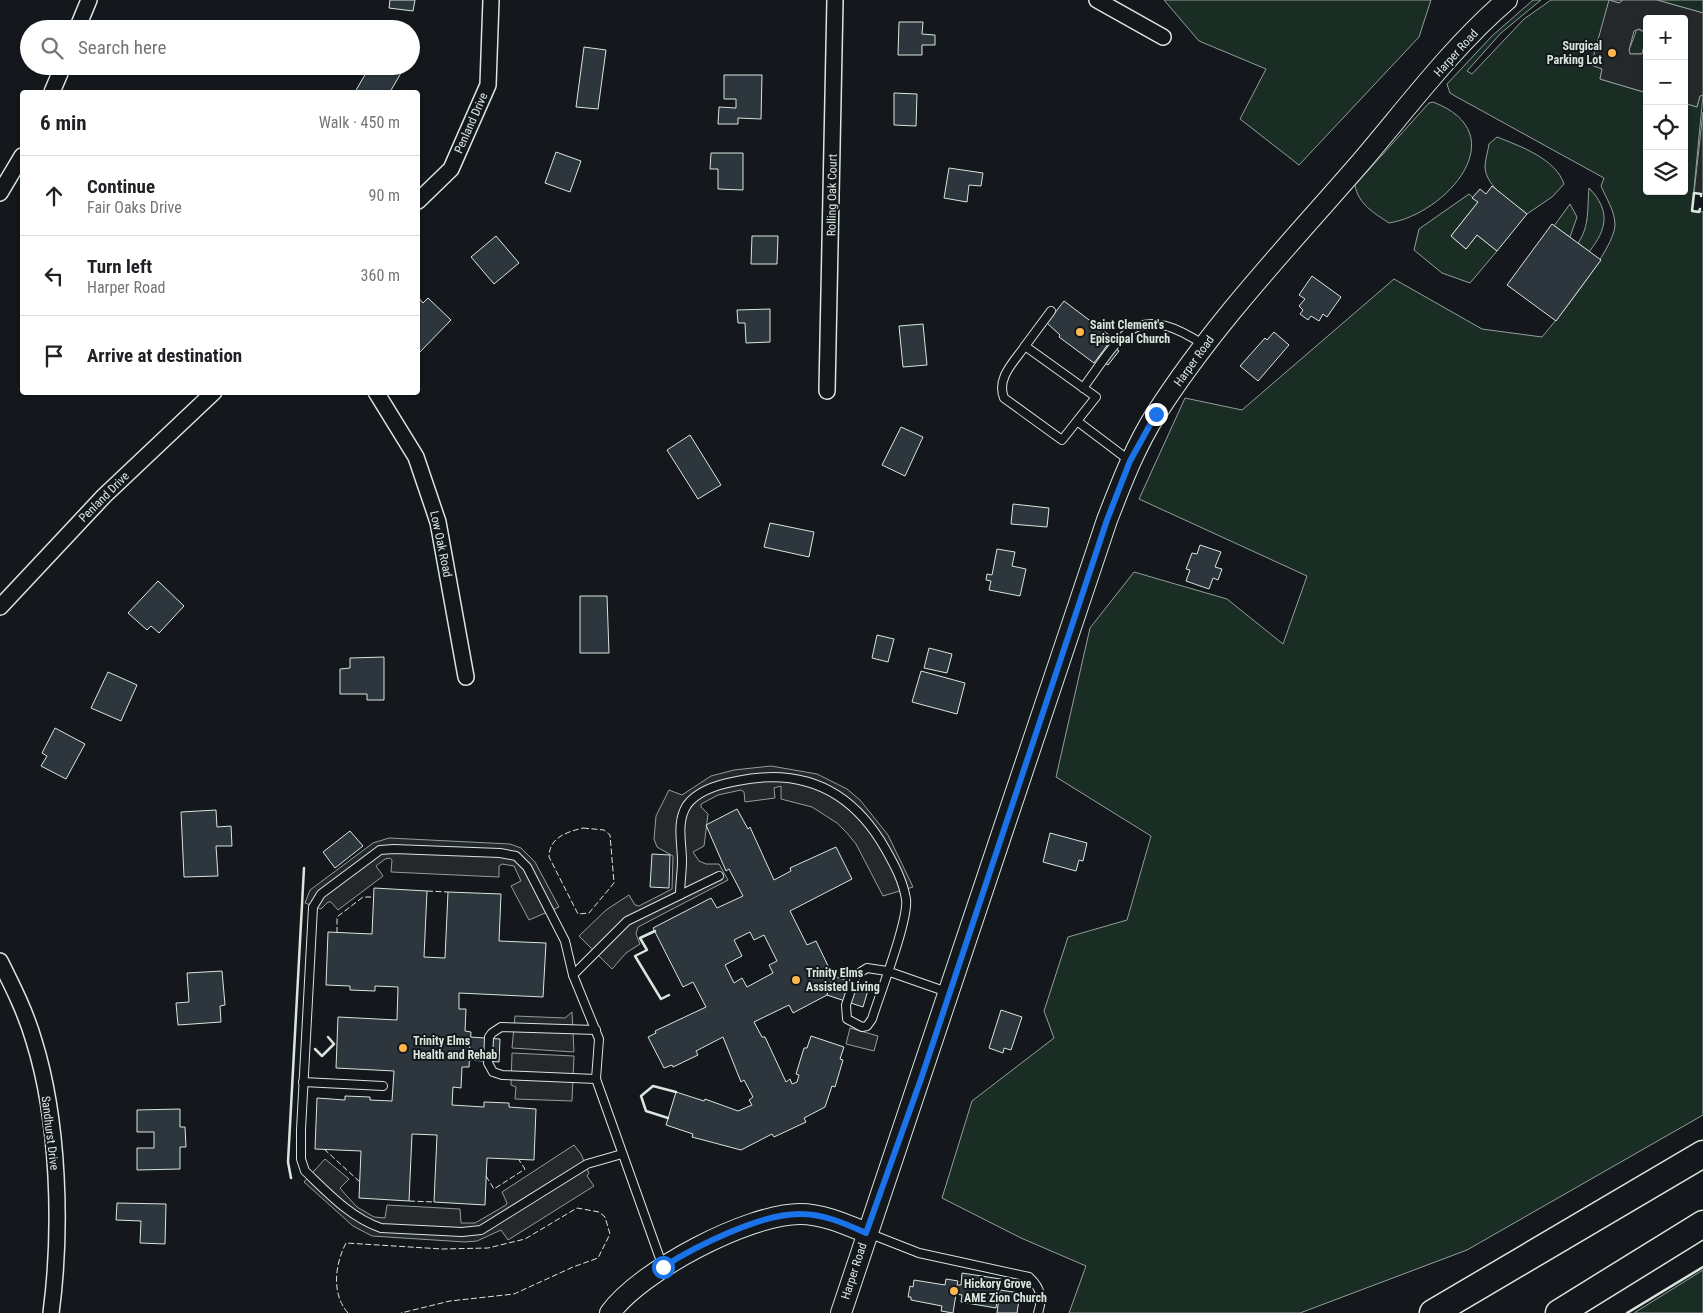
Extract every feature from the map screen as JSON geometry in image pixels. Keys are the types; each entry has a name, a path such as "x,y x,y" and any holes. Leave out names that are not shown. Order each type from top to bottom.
{"highway":[{"path":"1433,1313 1703,1154"},
{"path":"1559,1313 1703,1224"}],"main road":[{"name":"Harper Road","path":"844,1312 866,1233 949,993 1104,530 1130,461 1156,414 1225,320 1427,85 1478,28 1508,0"},
{"path":"610,1313 640,1282 663,1267 742,1228 785,1215 801,1214 825,1217 866,1233"}],"street":[{"path":"80,20 88,0"},
{"name":"Penland Drive","path":"420,199 451,169 488,85 491,0"},
{"name":"Rolling Oak Court","path":"827,391 835,0"},
{"path":"1097,0 1163,37"},
{"path":"53,90 59,75"},
{"path":"0,193 20,159"},
{"name":"Penland Drive","path":"0,607 104,496 211,395"},
{"name":"Low Oak Road","path":"378,395 416,457 438,522 466,677"},
{"name":"Sandhurst Drive","path":"0,961 34,1042 48,1107 56,1163 56,1275 51,1313"}],"lane":[{"path":"1025,346 1096,397 1062,440 1004,398 1001,384 1006,373 1025,346 1051,311"},
{"path":"1083,388 1124,333 1142,324 1156,324 1182,331 1206,346"},
{"path":"1078,420 1130,461"},
{"path":"680,895 682,861 680,828 686,806 697,796 725,784 762,777 796,777 817,784 839,796 865,819 881,841 901,878 906,902 888,972 872,1019 867,1026 862,1027 848,1019 845,1011 856,975 867,968 888,972 949,993"},
{"path":"622,1154 587,1164 489,1226 472,1232 381,1228 350,1212 310,1176 302,1164 301,1154 312,914 315,902 321,894 374,853 386,849 500,853 516,856 527,867 565,941 573,975 596,1030 600,1045 596,1079 663,1267"},
{"path":"573,975 627,921 719,876"},
{"path":"596,1030 501,1027 489,1037 488,1063 493,1072 502,1075 596,1079"},
{"path":"303,1082 383,1086"},
{"path":"866,1233 918,1253 1029,1277 1039,1286 1041,1295 1038,1313"}],"green space":[{"path":"1164,0 1431,0 1419,37 1299,165 1240,119 1266,69 1199,41"},
{"path":"1533,0 1541,0 1501,33 1467,71 1472,74 1524,19 1551,0 1609,0 1600,79 1643,92 1643,195 1688,195 1688,104 1697,107 1700,96 1703,95 1692,210 1703,212 1703,1115 1467,1250 1300,1313 1069,1313 1086,1266 1021,1238 942,1198 972,1101 1054,1038 1044,1011 1068,937 1127,920 1151,836 1056,777 1090,628 1134,572 1227,599 1283,644 1307,576 1139,499 1185,398 1242,410 1394,279 1482,329 1542,337 1596,266 1613,236 1615,225 1612,210 1601,186 1604,178 1450,93 1447,84 1492,36"},
{"path":"1609,0 1623,0 1619,3"},
{"path":"1657,0 1703,0 1703,13"},
{"path":"1637,29 1643,31 1642,54 1630,54 1629,50"},
{"path":"1433,102 1458,116 1470,133 1471,152 1464,171 1450,189 1432,205 1411,217 1389,223 1372,212 1363,203 1359,198 1355,185 1429,103"},
{"path":"1497,137 1536,154 1553,167 1560,175 1564,184 1552,197 1527,214 1501,194 1490,182 1487,175 1485,164 1489,144"},
{"path":"1589,188 1601,204 1604,220 1600,236 1589,252 1578,243 1586,223"},
{"path":"1469,194 1478,202 1451,236 1466,249 1477,235 1497,251 1470,283 1442,273 1414,250 1419,229"},
{"path":"1570,204 1577,217 1570,237 1554,226"},
{"path":"1703,1270 1703,1313 1634,1313"}],"shaded area":[{"name":"Surgical Parking Lot","path":"1609,0 1619,3 1623,0 1657,0 1703,13 1703,95 1700,96 1697,107 1688,104 1688,15 1643,15 1643,31 1639,29 1634,31 1629,50 1630,54 1642,54 1643,51 1643,92 1600,79 1602,69 1591,65"},
{"path":"1703,112 1703,194 1694,193"},
{"path":"771,766 817,774 847,789 860,800 888,835 913,887 883,896 856,844 847,833 837,823 812,807 781,799 781,786 774,788 775,798 745,802 744,792 741,790 718,795 701,804 701,807 708,814 704,846 693,852 699,861 706,864 719,864 728,880 638,927 636,934 640,944 626,953 612,969 579,936 606,910 629,895 635,905 639,906 672,889 673,856 657,847 654,839 656,816 669,790 682,795 711,776 734,770"},
{"path":"389,838 510,844 521,848 535,862 559,907 529,920 511,886 521,881 514,866 502,864 499,866 499,877 391,872 392,860 390,858 385,859 376,866 383,876 338,910 331,902 328,902 321,909 305,903 310,890 373,843"},
{"path":"572,1012 574,1052 512,1048 515,1016 565,1018"},
{"path":"850,1028 878,1036 874,1051 846,1044"},
{"path":"512,1053 574,1056 572,1101 515,1099 516,1087 511,1085"},
{"path":"574,1145 581,1154 589,1173 587,1176 594,1186 508,1240 501,1230 477,1241 465,1242 372,1236 353,1226 304,1182 325,1159 349,1179 340,1188 345,1194 357,1207 374,1217 385,1218 387,1205 460,1209 461,1223 475,1223 506,1205 507,1203 502,1192"}],"building":[{"path":"390,0 415,0 413,11 389,8"},
{"path":"899,22 923,22 922,34 935,35 935,45 922,45 922,55 898,55"},
{"path":"584,47 606,50 598,109 576,107"},
{"path":"365,75 400,75 391,90 356,90"},
{"path":"724,75 762,75 761,119 738,118 738,124 718,124 719,107 736,108 736,99 724,99"},
{"path":"894,93 917,94 916,126 894,125"},
{"path":"556,152 581,161 570,192 545,183"},
{"path":"711,153 743,153 743,190 718,189 718,169 710,169"},
{"path":"949,168 983,173 981,186 969,185 967,202 944,198"},
{"path":"1492,186 1527,214 1497,251 1477,235 1466,249 1451,236 1478,202 1472,198 1480,189 1486,194"},
{"path":"1552,224 1601,260 1556,321 1507,285"},
{"path":"496,236 519,263 494,284 471,257"},
{"path":"752,236 778,236 777,264 751,264"},
{"path":"1312,276 1341,297 1327,317 1323,314 1319,321 1311,316 1308,320 1300,314 1303,310 1299,306 1305,299 1299,295"},
{"path":"428,298 451,320 420,352 420,299 423,303"},
{"name":"Saint Clement's Episcipal Church","path":"1064,301 1113,338 1094,363 1059,337 1060,335 1047,323"},
{"path":"770,309 770,342 746,343 745,323 738,323 737,310"},
{"path":"923,324 927,365 903,367 899,326"},
{"path":"1274,332 1289,345 1258,381 1240,366 1265,338 1267,340"},
{"path":"1109,343 1119,351 1108,365 1098,358"},
{"path":"901,427 923,437 905,476 882,465"},
{"path":"690,435 721,485 698,499 667,450"},
{"path":"1013,504 1049,508 1047,527 1011,524"},
{"path":"770,523 814,532 809,557 764,547"},
{"path":"1200,545 1221,552 1215,567 1222,569 1218,580 1213,578 1209,589 1186,581 1190,570 1186,569 1192,553 1197,554"},
{"path":"997,549 1015,552 1012,566 1026,569 1020,596 989,590 991,581 986,580 987,574 992,575"},
{"path":"158,581 184,606 159,633 151,626 147,630 128,613"},
{"path":"580,596 607,596 609,653 580,653"},
{"path":"877,635 894,639 888,662 872,658"},
{"path":"929,648 952,654 947,673 924,668"},
{"path":"384,657 384,700 367,700 367,694 340,694 340,669 350,668 350,658"},
{"path":"921,671 965,683 957,714 912,702"},
{"path":"108,672 137,685 121,721 91,708"},
{"path":"55,728 85,744 66,779 41,766 47,756 42,753"},
{"name":"Trinity Elms Assisted Living","path":"737,809 748,829 750,827 774,880 791,871 790,868 836,847 852,879 790,911 807,945 816,941 833,976 827,995 793,1013 789,1005 754,1022 762,1037 765,1037 786,1082 790,1079 792,1084 797,1082 799,1075 796,1074 804,1048 807,1048 811,1036 844,1047 840,1059 843,1060 835,1087 832,1086 825,1107 804,1118 806,1122 774,1137 772,1134 741,1150 692,1137 693,1134 666,1125 676,1092 704,1101 705,1099 738,1111 752,1105 749,1100 753,1097 744,1080 741,1082 723,1037 696,1051 698,1055 673,1067 672,1065 664,1068 648,1037 656,1033 655,1031 706,1007 693,982 683,987 653,928 711,898 717,908 743,896 729,869 726,871 706,825","holes":["750,932 754,940 764,935 777,961 769,965 773,973 747,987 742,978 734,983 725,965 742,956 734,940"]},
{"path":"216,810 217,827 231,826 232,846 216,846 218,876 184,877 181,812"},
{"path":"350,831 363,846 335,868 323,852"},
{"path":"1050,833 1087,843 1083,861 1079,860 1076,871 1043,862"},
{"path":"652,854 670,855 669,888 650,887"},
{"name":"Trinity Elms Health and Rehab","path":"374,888 427,891 424,957 445,958 448,892 501,894 499,941 546,943 543,997 459,993 459,1009 466,1009 465,1031 471,1032 469,1067 462,1067 461,1088 453,1087 452,1105 484,1107 484,1102 509,1103 509,1107 536,1109 534,1160 487,1158 485,1205 434,1202 437,1135 412,1134 409,1201 359,1198 361,1151 315,1149 317,1098 345,1100 345,1096 370,1097 370,1100 392,1101 394,1071 336,1068 338,1017 397,1020 398,987 375,986 375,991 350,990 350,986 326,985 328,932 372,934"},
{"path":"222,971 225,1005 220,1006 221,1022 178,1025 176,1003 189,1002 187,973"},
{"path":"833,976 869,987 863,1007 827,995"},
{"path":"1001,1010 1022,1017 1011,1050 1004,1048 1003,1053 989,1048"},
{"path":"470,1037 500,1039 499,1062 469,1060"},
{"path":"180,1109 180,1127 185,1127 186,1147 180,1147 180,1169 137,1170 137,1148 154,1148 154,1132 137,1132 137,1110"},
{"path":"117,1203 166,1204 165,1244 140,1243 141,1221 116,1220"},
{"name":"Hickory Grove AME Zion Church","path":"962,1273 1001,1279 996,1308 961,1302 962,1295 956,1294 953,1313 941,1311 942,1306 911,1300 911,1297 908,1297 910,1286 913,1287 914,1280 945,1285 946,1279 958,1281 957,1285 961,1285"},
{"path":"1000,1290 1020,1293 1017,1313 997,1313"}],"fence":[{"path":"583,828 604,830 610,835 614,883 589,913 578,914 549,857 550,850 555,841 565,834 583,828"},
{"path":"427,891 448,892"},
{"path":"337,933 337,917 363,897 373,897"},
{"path":"324,1149 360,1182"},
{"path":"486,1176 494,1189 525,1169 519,1160"},
{"path":"409,1201 434,1202"},
{"path":"348,1313 339,1297 337,1288 337,1269 346,1243 442,1249 488,1248 525,1239 577,1208 599,1212 605,1217 610,1234 598,1258 573,1267 514,1294 450,1301 401,1313"}],"wall":[{"path":"1700,209 1699,212 1692,211 1694,193 1701,194 1701,196"},
{"path":"291,1178 288,1162 304,868"},
{"path":"655,931 640,938 647,950 635,956 661,999 669,995"},
{"path":"315,1049 322,1056 334,1044 328,1037"},
{"path":"668,1118 646,1111 641,1096 653,1086 676,1092"},
{"path":"1627,1313 1703,1267"}],"place":[{"name":"Surgical Parking Lot","path":"1612,53"},
{"name":"Saint Clement's Episcipal Church","path":"1080,332"},
{"name":"Trinity Elms Assisted Living","path":"796,980"},
{"name":"Trinity Elms Health and Rehab","path":"403,1048"},
{"name":"Hickory Grove AME Zion Church","path":"954,1291"}],"route":[{"path":"663,1267 675,1259 742,1228 769,1218 785,1215 801,1214 825,1217 866,1233 921,1079 1107,520 1130,461 1156,414"}]}
